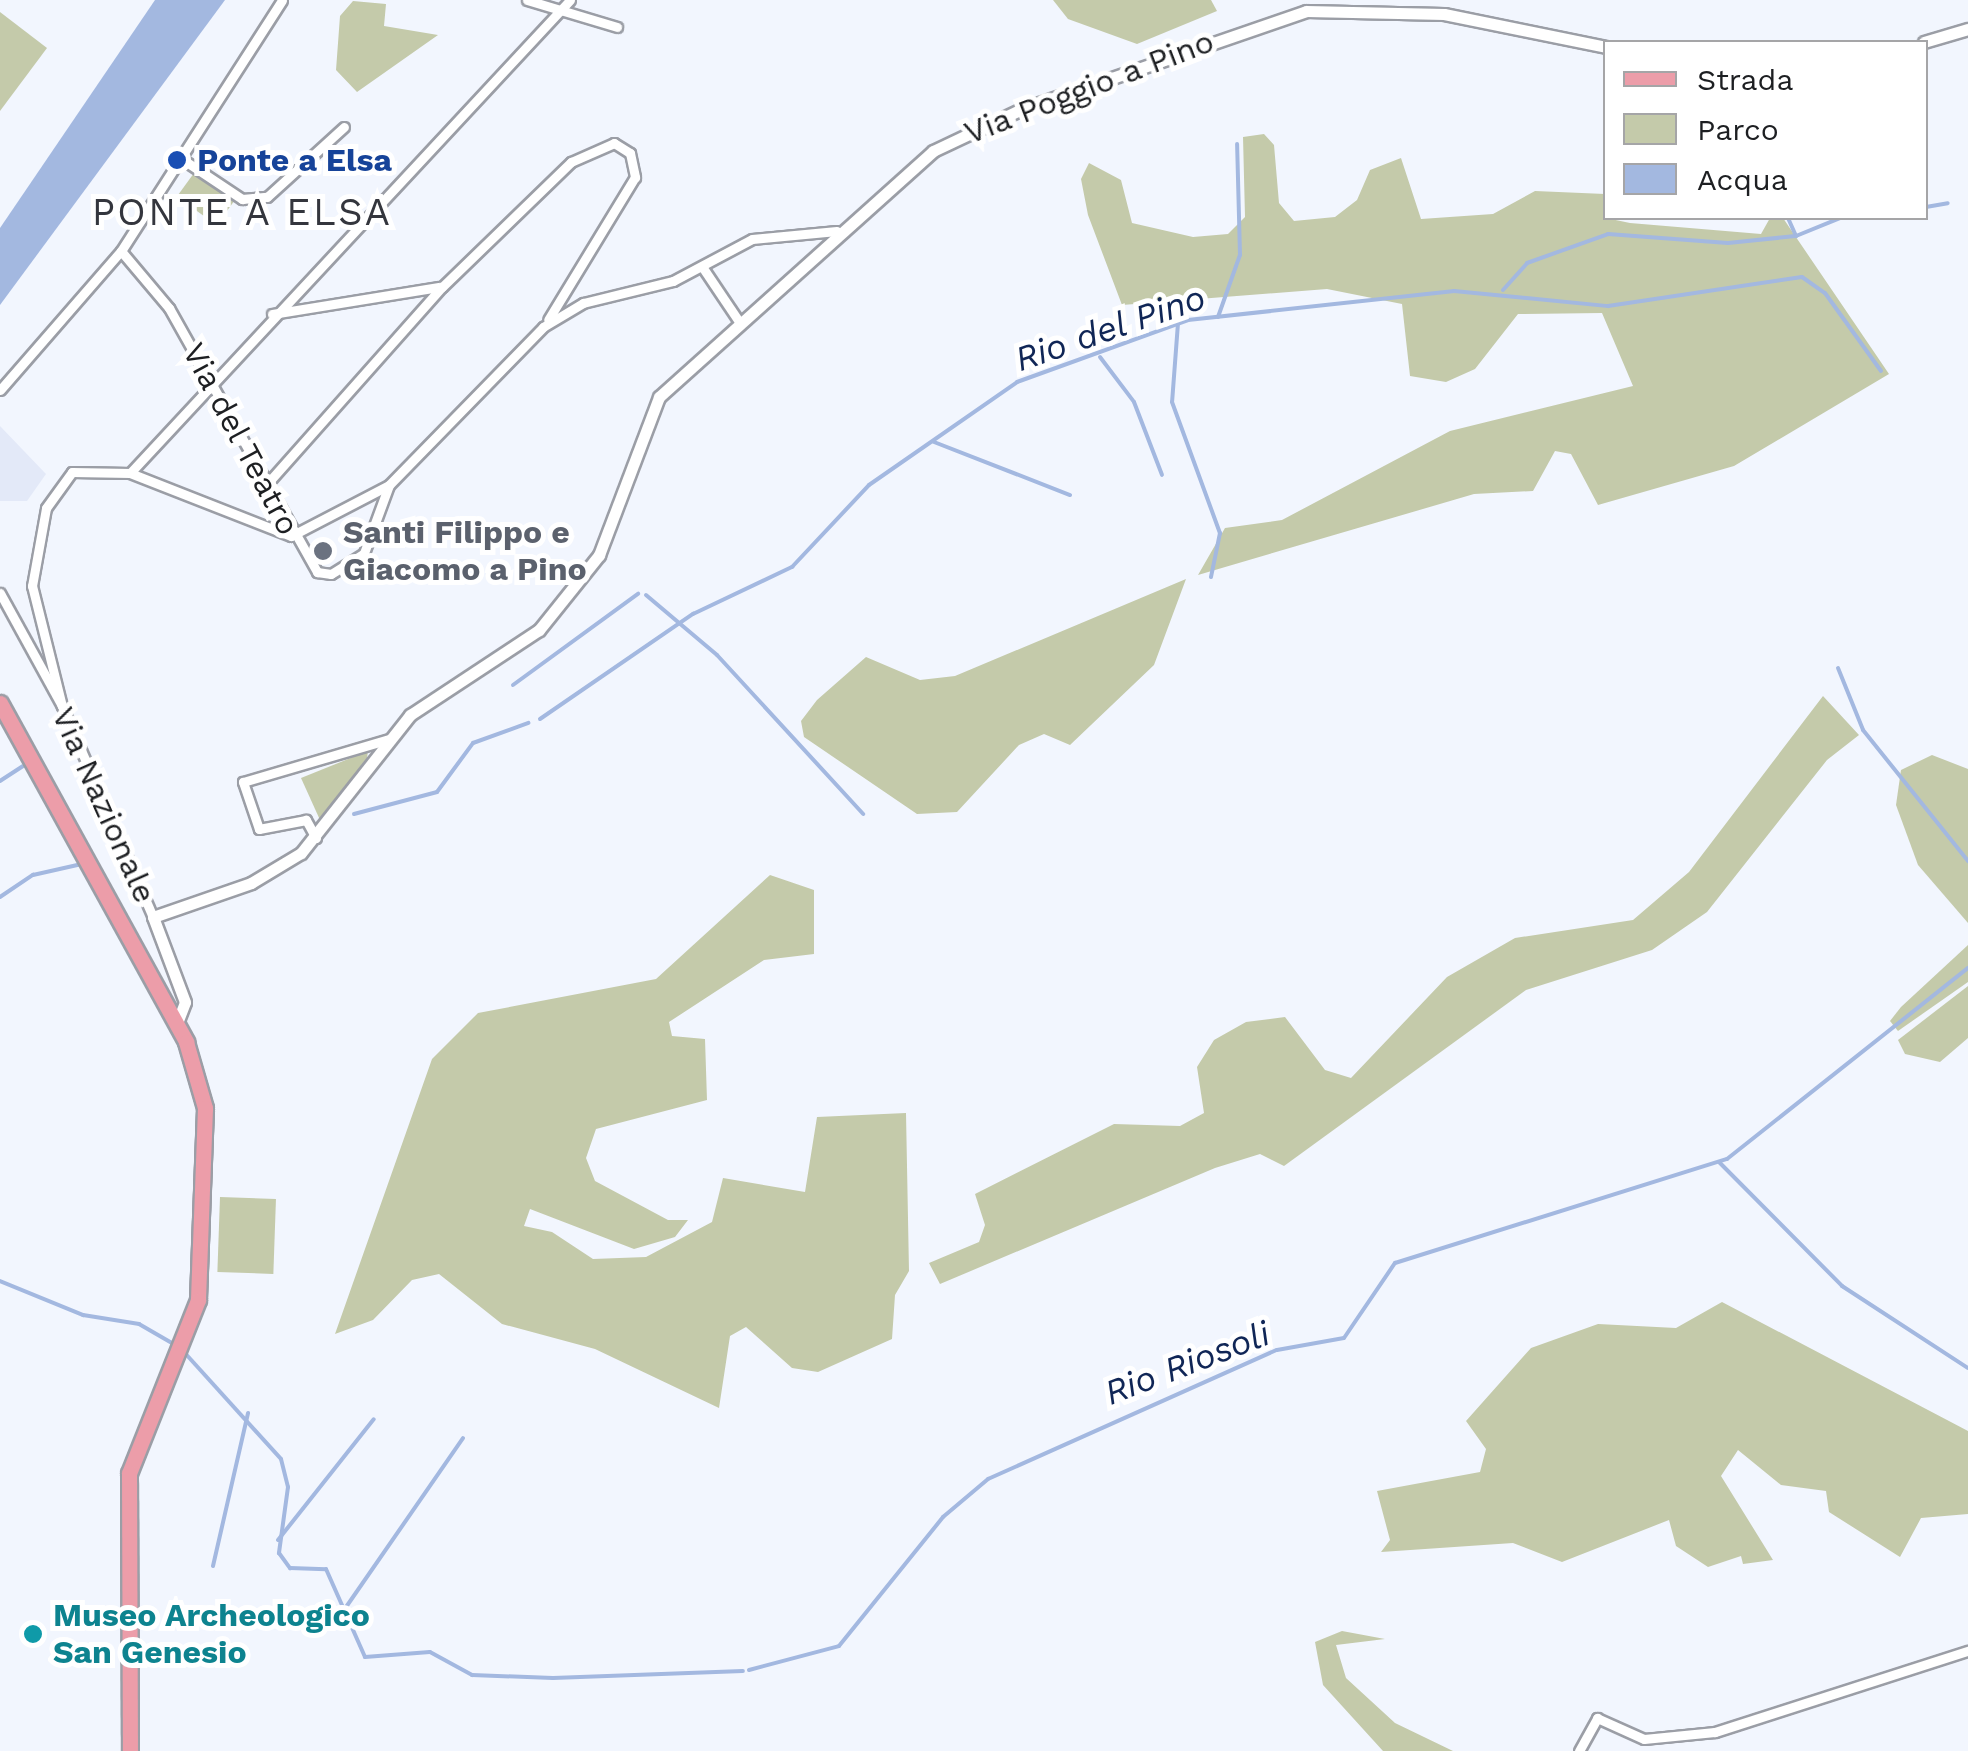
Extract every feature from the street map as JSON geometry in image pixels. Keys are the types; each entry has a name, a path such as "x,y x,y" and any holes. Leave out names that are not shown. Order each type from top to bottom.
{"main road":[{"path":"0,703 177,1023 199,1073 208,1156 202,1274 184,1338 129,1472 130,1751"}],"street":[{"path":"0,390 120,251 185,161 282,0"},
{"path":"528,0 568,2 617,27"},
{"path":"130,473 270,314 568,2"},
{"name":"Via Poggio a Pino","path":"153,917 251,883 316,838 389,738 442,686 539,630 577,593 659,397 837,231 972,128 1262,20 1362,8 1444,14 1603,46"},
{"path":"1928,41 1968,29"},
{"path":"185,161 242,199 267,197 344,127"},
{"path":"62,706 35,618 38,532 72,472 130,473 290,536 389,485 544,327 635,177 630,153 614,143 571,162 442,287 266,485"},
{"path":"544,327 604,292 703,268 752,240 837,231"},
{"name":"Via del Teatro","path":"120,251 152,283 210,382 290,536 317,572 331,574 364,554 389,485"},
{"path":"703,268 738,320"},
{"path":"270,314 442,287"},
{"name":"Via Nazionale","path":"0,593 62,706 153,917 184,1002 177,1023"},
{"path":"316,838 306,820 259,829 243,782 389,738"},
{"path":"1578,1751 1588,1721 1655,1740 1715,1732 1968,1651"}],"shaded area":[{"path":"0,426 46,474 27,501 0,501"}],"green space":[{"path":"1053,0 1211,0 1217,11 1137,44 1068,19"},
{"path":"353,1 386,4 384,26 438,35 357,92 336,70 340,16"},
{"path":"0,12 47,48 0,111"},
{"path":"1264,134 1274,145 1279,203 1294,221 1335,217 1357,200 1370,170 1401,158 1421,219 1493,214 1535,191 1603,194 1603,220 1761,234 1769,220 1784,220 1889,374 1734,466 1598,505 1571,454 1555,451 1533,491 1474,494 1198,575 1225,528 1282,520 1450,431 1633,386 1602,313 1518,314 1475,369 1446,382 1410,376 1402,304 1327,289 1122,305 1088,215 1081,179 1089,163 1121,180 1132,223 1193,237 1228,234 1245,217 1243,137"},
{"path":"194,173 234,202 217,225 177,196"},
{"path":"1186,579 1154,665 1070,745 1044,734 1019,745 957,812 917,814 804,737 801,721 817,700 866,657 920,680 955,676"},
{"path":"1823,696 1859,735 1827,760 1707,912 1652,950 1526,990 1284,1166 1260,1154 1215,1168 940,1284 929,1263 979,1242 985,1225 975,1194 1114,1124 1180,1126 1204,1113 1197,1067 1214,1040 1246,1022 1285,1017 1325,1070 1351,1078 1447,977 1515,938 1633,920 1689,872"},
{"path":"368,751 367,758 320,820 301,778"},
{"path":"1932,755 1968,769 1968,923 1918,865 1896,805 1901,770"},
{"path":"770,875 814,890 814,954 764,960 669,1022 672,1036 705,1039 707,1100 596,1129 586,1158 595,1181 668,1220 688,1220 675,1237 634,1249 530,1209 524,1226 552,1232 593,1259 646,1257 712,1222 723,1178 805,1192 817,1117 906,1113 909,1271 895,1295 892,1339 818,1372 792,1368 746,1327 730,1336 719,1408 595,1349 502,1324 439,1274 412,1280 373,1320 335,1334 432,1059 478,1013 656,979"},
{"path":"1968,945 1968,982 1898,1031 1890,1021 1901,1007"},
{"path":"1968,986 1968,1038 1940,1062 1905,1054 1898,1040"},
{"path":"220,1197 276,1199 273,1274 217,1272"},
{"path":"1722,1302 1968,1431 1968,1514 1921,1518 1900,1557 1829,1512 1826,1491 1781,1485 1738,1450 1721,1476 1773,1560 1743,1564 1741,1556 1708,1567 1676,1546 1669,1520 1562,1562 1513,1543 1381,1552 1390,1540 1377,1491 1480,1472 1486,1449 1466,1421 1531,1348 1598,1324 1676,1328"},
{"path":"1342,1631 1385,1639 1336,1645 1346,1678 1395,1723 1453,1751 1383,1751 1323,1685 1315,1642"}],"water":[{"path":"155,0 225,0 0,305 0,228"}],"waterway":[{"path":"1218,317 1240,255 1237,144"},
{"name":"Rio del Pino","path":"1928,207 1948,203"},
{"path":"1789,220 1796,236"},
{"name":"Rio del Pino","path":"1503,290 1527,263 1608,234 1728,243 1796,236 1835,220"},
{"name":"Rio del Pino","path":"540,719 693,614 792,567 869,485 1017,382 1188,320 1454,291 1608,306 1802,277 1825,293 1881,371"},
{"path":"1178,323 1172,402 1220,533 1211,577"},
{"path":"1100,357 1134,402 1162,475"},
{"path":"934,442 1070,495"},
{"path":"513,685 638,594"},
{"path":"646,595 717,655 863,814"},
{"path":"1838,668 1863,730 1968,861"},
{"name":"Rio del Pino","path":"354,814 437,792 473,743 528,723"},
{"path":"0,781 23,766"},
{"name":"Rio del Pino","path":"0,897 33,875 82,864"},
{"name":"Rio Riosoli","path":"749,1670 839,1646 943,1517 988,1479 1277,1350 1344,1338 1395,1263 1727,1159 1968,968"},
{"path":"1719,1162 1842,1286 1968,1368"},
{"path":"0,1281 83,1315 139,1324 177,1346"},
{"name":"Rio Riosoli","path":"184,1352 281,1459 288,1487 279,1553 290,1568 326,1569 365,1657 430,1652 472,1675 553,1678 743,1671"},
{"path":"213,1566 248,1413"},
{"path":"278,1540 374,1419"},
{"path":"344,1610 463,1438"}],"place":[{"name":"Ponte a Elsa","path":"177,160"},
{"name":"Santi Filippo e Giacomo a Pino","path":"323,551"},
{"name":"Museo Archeologico San Genesio","path":"33,1634"}],"district":[{"name":"PONTE A ELSA","path":"242,213"}]}
